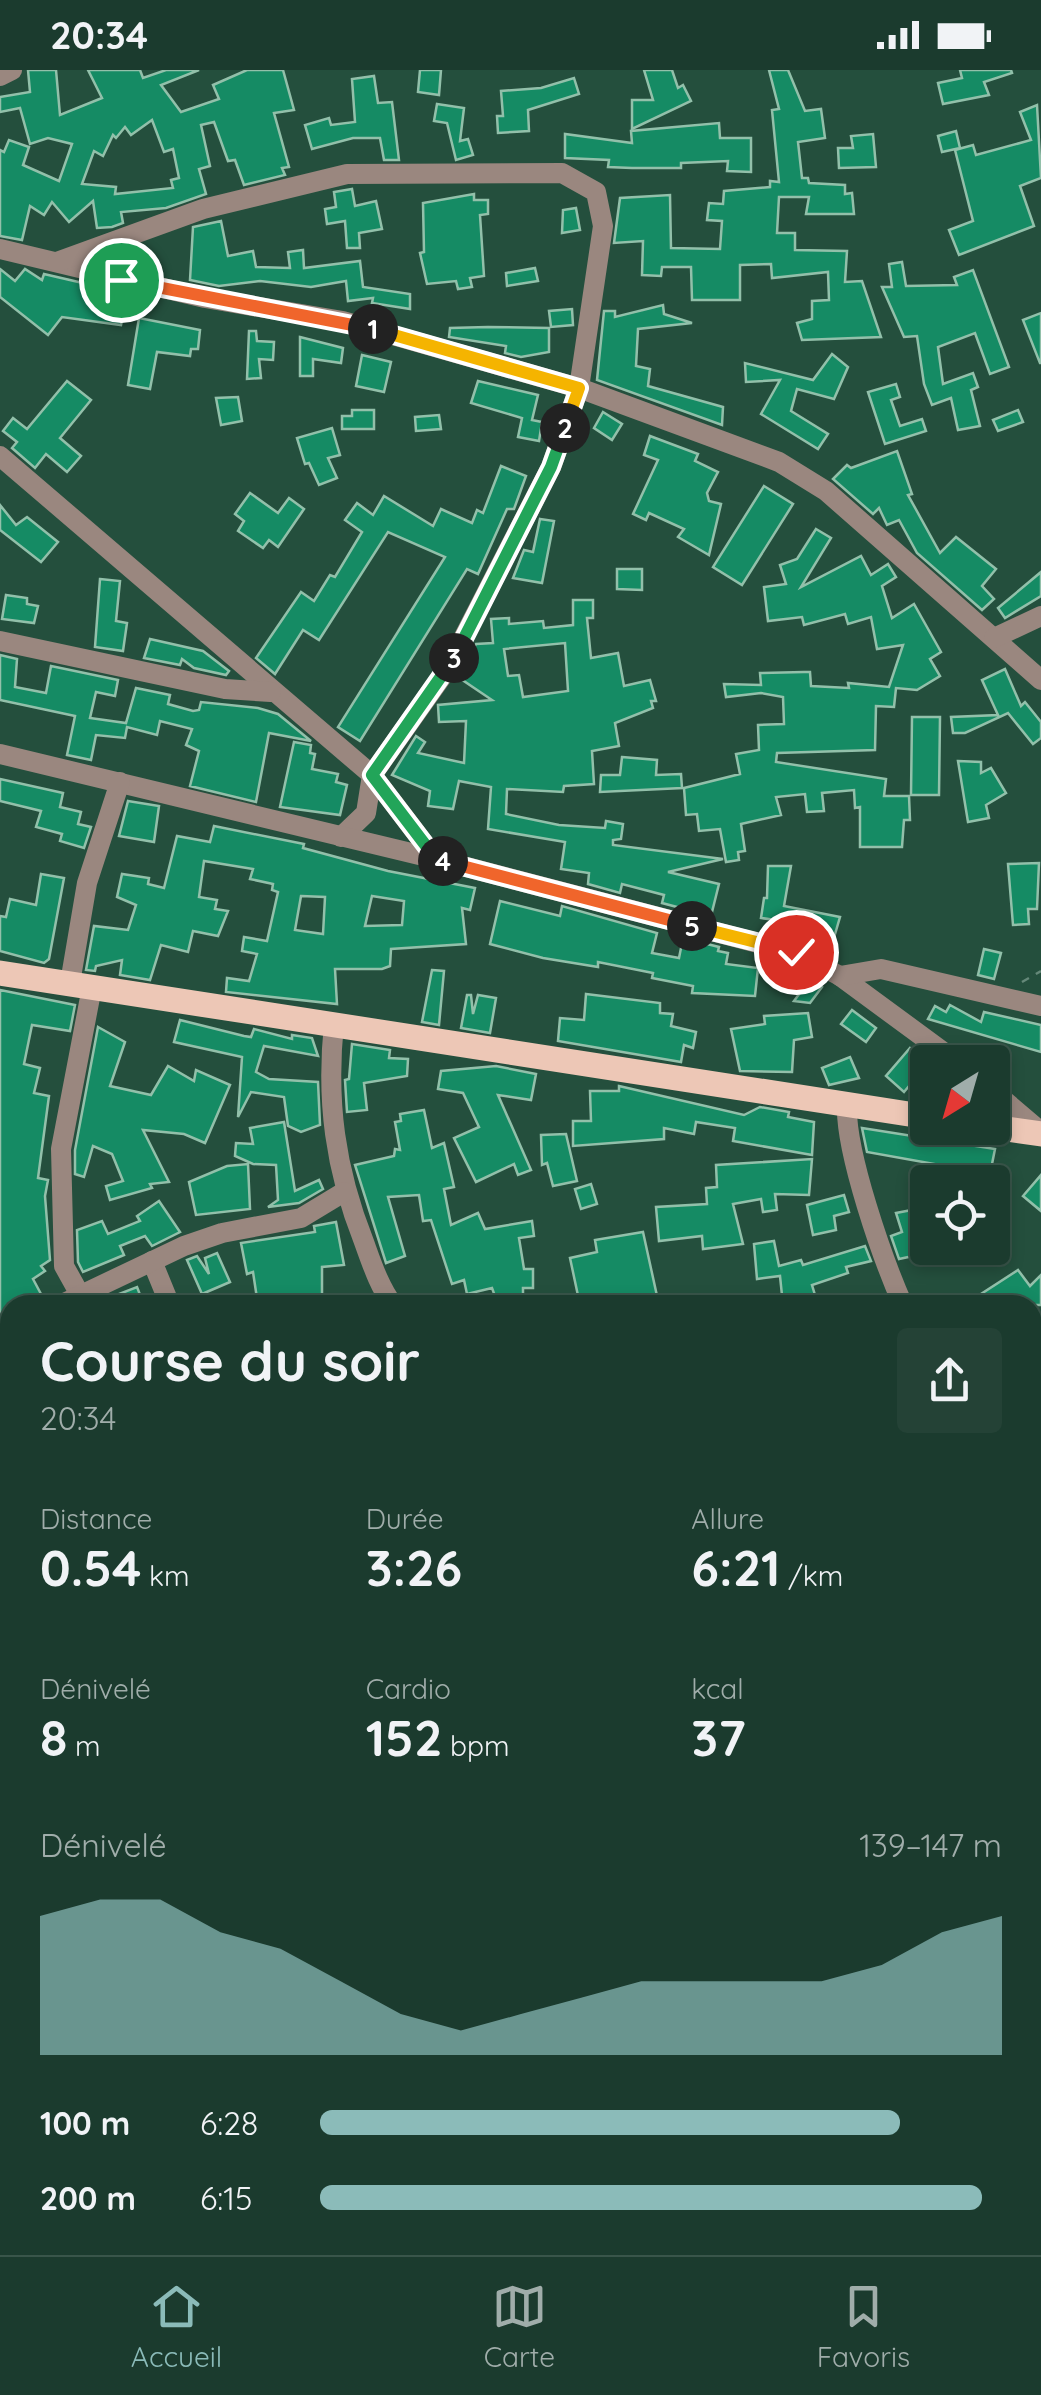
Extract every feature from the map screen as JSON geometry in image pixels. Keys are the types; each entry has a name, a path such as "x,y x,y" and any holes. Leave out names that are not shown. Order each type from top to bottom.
{"main road":[{"path":"0,973 910,1114"},
{"path":"1010,1129 1041,1133"}],"street":[{"path":"0,76 12,70"},
{"path":"57,262 203,209 347,174 562,173 596,192 603,226 579,388 551,467 489,595 448,668 372,775 366,813 341,838"},
{"path":"0,250 205,298 344,321 579,388 779,462 826,491 1041,680"},
{"path":"0,456 372,775 436,859"},
{"path":"994,638 1041,616"},
{"path":"0,641 79,654 225,689 271,692"},
{"path":"0,754 436,859 796,952 840,976 935,1045"},
{"path":"69,1295 64,1266 61,1149 81,985 88,882 120,782"},
{"path":"840,976 880,969 1041,1006"},
{"path":"334,1023 329,1070 332,1129 344,1192 386,1295"},
{"path":"848,1104 846,1121 858,1170 900,1295"},
{"path":"1010,1106 1041,1133"},
{"path":"79,1295 222,1233 301,1218 344,1192"},
{"path":"152,1262 166,1295"}],"building":[{"path":"28,70 56,70 60,115 102,98 88,70 140,70 143,78 166,70 199,70 161,85 181,112 219,99 213,85 247,70 283,70 294,110 274,113 289,167 282,168 285,175 244,185 235,160 228,161 214,122 201,125 210,166 199,169 206,194 166,208 121,212 123,223 112,227 97,228 93,201 69,222 52,202 44,215 30,206 22,240 0,236 0,150 4,152 9,140 29,147 23,165 59,181 72,144 48,138 30,144 20,108 0,112 0,97 30,92","holes":["152,120 164,152 173,149 179,178 171,180 173,188 115,194 116,187 82,184 94,151 103,156 113,135 116,138 125,127 131,135"]},
{"path":"420,70 441,70 439,95 418,92"},
{"path":"644,70 672,70 678,88 683,85 691,101 632,129 632,100 653,100"},
{"path":"769,70 788,70 805,111 821,109 825,138 798,142 802,178 808,178 809,183 845,185 845,194 852,193 854,214 806,214 809,197 779,197 777,233 795,233 795,250 847,251 845,282 862,281 881,337 802,340 797,323 812,319 812,301 829,300 828,272 772,278 771,264 740,265 740,300 692,300 691,267 662,267 661,276 642,275 643,241 614,243 620,198 670,195 671,248 720,249 722,221 707,220 709,203 723,204 724,191 770,187 770,181 779,182 772,110 779,109"},
{"path":"960,70 1012,73 984,82 989,95 943,104 938,83 962,78"},
{"path":"374,76 378,103 392,102 399,160 384,160 380,138 353,138 312,149 305,125 329,118 331,125 355,122 352,79"},
{"path":"574,78 579,94 528,110 529,131 498,133 497,116 503,116 501,91 541,88"},
{"path":"437,104 464,108 460,141 468,139 473,155 456,160 447,123 434,121"},
{"path":"1037,105 1041,178 1020,186 1034,226 959,255 949,230 973,221 955,150 973,145 976,155 1031,140 1020,112"},
{"path":"719,123 720,138 751,138 751,172 727,171 728,161 681,163 681,168 632,168 608,167 609,160 565,158 565,134 632,143 631,131"},
{"path":"956,131 960,148 942,152 938,136"},
{"path":"873,134 876,167 839,168 838,148 853,148 851,136"},
{"path":"352,189 355,206 376,201 382,229 359,233 360,248 347,248 345,221 327,224 325,209 336,207 334,192"},
{"path":"474,194 474,200 488,200 488,214 480,215 484,276 470,278 472,287 458,289 456,281 427,284 420,253 424,252 423,203"},
{"path":"576,208 580,230 562,233 563,210"},
{"path":"221,221 228,256 253,251 256,267 290,268 288,252 303,250 304,268 360,261 363,287 410,294 410,309 372,303 373,298 348,301 346,281 311,287 260,281 219,286 190,280 193,227"},
{"path":"143,246 146,266 117,263 116,255"},
{"path":"902,262 906,286 957,285 954,277 973,270 1009,367 990,374 975,333 938,347 943,384 973,373 978,387 971,390 980,426 958,430 951,398 932,405 924,384 917,336 904,337 882,287 892,287 889,264"},
{"path":"535,268 538,281 507,286 506,273"},
{"path":"0,269 15,281 25,269 42,280 44,274 100,287 97,298 125,306 121,325 62,317 48,335 0,297"},
{"path":"663,305 664,314 692,323 638,329 636,366 650,369 648,386 723,407 722,425 597,380 604,311 615,311 615,317"},
{"path":"572,309 573,325 551,327 549,311"},
{"path":"1041,313 1041,363 1040,363 1023,320"},
{"path":"139,318 200,330 198,349 191,349 190,356 157,352 150,389 128,385"},
{"path":"450,328 549,328 549,352 521,357 505,353 506,346 449,337"},
{"path":"249,331 256,331 257,341 274,342 273,360 259,359 261,378 247,379"},
{"path":"300,337 343,348 341,363 313,359 313,376 300,376"},
{"path":"832,354 848,367 834,399 797,389 791,411 828,434 818,449 761,414 780,380 746,382 745,363 813,380"},
{"path":"362,355 391,362 384,392 356,386"},
{"path":"67,381 91,400 60,438 81,456 67,472 46,454 35,468 12,448 17,442 3,431 13,418 27,429"},
{"path":"478,381 538,395 532,420 542,422 539,441 518,437 522,418 471,403"},
{"path":"896,384 900,397 891,400 900,426 922,419 926,431 885,444 868,392"},
{"path":"238,397 242,421 221,425 216,398"},
{"path":"352,410 374,410 374,429 342,429 342,416 352,416"},
{"path":"1018,410 1023,422 998,431 993,420"},
{"path":"603,412 622,424 612,440 594,428"},
{"path":"439,415 441,429 416,431 415,417"},
{"path":"332,428 340,455 328,458 337,478 319,485 309,463 305,464 297,438"},
{"path":"650,436 698,454 695,461 718,472 707,493 709,501 721,504 709,555 678,537 684,529 649,513 646,520 633,514 658,460 644,455"},
{"path":"897,451 912,494 908,495 940,553 956,537 996,569 982,586 994,599 982,610 917,553 899,520 887,525 879,508 873,514 833,479 847,465 851,468"},
{"path":"501,466 526,476 514,509 507,509 478,574 467,569 360,741 338,727 445,557 388,532 319,640 303,630 275,674 256,658 301,592 314,601 330,575 335,577 362,532 345,520 357,503 373,515 384,496 433,526 441,509 472,523 477,510 483,513"},
{"path":"764,486 793,504 742,585 713,567"},
{"path":"250,493 278,513 289,498 304,509 278,547 269,540 263,548 238,531 244,521 235,514"},
{"path":"0,505 16,525 27,517 58,542 41,562 0,530"},
{"path":"540,519 554,521 542,583 513,578 524,550 533,552"},
{"path":"816,529 831,538 801,587 861,556 871,575 888,564 896,577 882,586 892,618 914,604 941,652 930,659 940,676 917,690 896,688 894,707 876,706 875,750 777,753 776,762 886,779 884,796 909,796 910,820 904,820 902,847 860,847 860,807 855,808 854,790 822,793 824,811 807,812 805,794 776,797 781,815 741,824 745,851 738,852 739,860 726,862 720,829 699,831 697,814 686,815 684,788 740,774 736,754 759,750 758,725 784,724 783,697 761,693 726,697 724,684 761,685 760,673 810,672 811,686 849,688 848,683 889,687 903,645 877,649 871,617 848,624 845,614 804,625 802,617 768,621 764,587 786,584 780,565 797,559"},
{"path":"617,569 642,569 642,590 617,589"},
{"path":"1041,572 1041,596 1005,618 998,608"},
{"path":"100,579 120,581 116,621 127,623 123,651 95,647"},
{"path":"6,595 27,598 27,604 38,606 34,623 2,619"},
{"path":"573,600 593,600 593,618 587,618 591,658 618,653 624,686 650,680 656,701 651,701 653,708 615,723 619,746 592,751 594,784 564,786 563,792 507,789 506,814 559,825 605,828 606,821 623,824 621,839 613,840 613,845 723,859 668,872 719,884 711,916 662,903 664,895 622,884 620,893 588,884 589,873 561,869 565,842 488,829 491,787 459,781 453,809 428,806 430,791 392,775 416,736 425,742 418,753 464,763 466,721 439,722 438,705 492,700 458,677 476,644 493,643 491,619 509,618 509,624 543,621 544,628 573,625","holes":["565,643 568,691 523,697 519,675 508,676 504,649"]},
{"path":"150,639 203,651 229,671 226,675 194,668 182,659 180,665 144,658"},
{"path":"0,655 17,659 15,687 46,693 51,666 118,680 115,696 96,692 90,718 126,723 136,688 170,695 168,704 193,711 199,710 201,702 278,714 311,741 269,733 256,802 190,786 199,751 186,745 192,729 160,721 157,735 127,727 125,738 96,735 91,760 67,755 75,716 0,700"},
{"path":"1005,669 1021,706 1025,702 1041,722 1041,738 1033,744 1008,713 965,733 953,733 951,717 998,715 982,680"},
{"path":"912,717 940,717 939,795 911,795"},
{"path":"294,742 311,745 310,753 315,754 312,769 338,774 336,782 347,785 340,815 280,807"},
{"path":"622,757 657,760 656,775 681,774 682,788 600,792 601,775 620,775"},
{"path":"958,761 981,762 981,773 991,768 1006,793 986,805 989,818 968,822"},
{"path":"0,779 63,793 60,807 81,812 78,824 91,827 84,848 60,841 62,834 36,827 41,811 0,801"},
{"path":"128,801 159,806 154,842 119,836"},
{"path":"214,826 304,844 303,848 388,871 475,888 470,910 462,908 466,944 391,949 390,966 382,969 335,969 337,1004 226,992 227,978 249,981 257,954 242,951 244,937 267,941 278,892 272,890 273,884 250,879 253,869 204,861 199,897 217,900 215,909 228,911 218,936 193,931 188,952 161,945 150,980 120,975 122,960 96,966 95,971 86,970 94,926 128,930 136,905 117,897 122,874 149,878 148,884 164,888 177,836 210,842","holes":["301,896 325,897 323,934 295,930","372,896 404,901 402,925 365,926"]},
{"path":"1039,863 1037,909 1028,909 1029,924 1013,925 1008,864"},
{"path":"768,866 791,866 784,906 840,917 833,941 781,931 783,921 761,918 767,898"},
{"path":"41,874 64,878 49,959 44,963 0,951 0,916 6,917 10,899 36,905"},
{"path":"500,901 560,916 562,906 657,933 652,953 679,958 683,938 719,947 718,951 728,953 726,964 758,968 755,996 692,993 693,986 652,978 653,973 598,962 598,967 543,958 490,944"},
{"path":"984,949 1001,953 994,979 978,975"},
{"path":"432,970 444,971 439,1025 422,1022"},
{"path":"811,978 822,987 810,1003 794,1001"},
{"path":"0,990 75,1005 70,1031 32,1025 24,1064 40,1068 34,1093 49,1096 38,1178 48,1180 45,1196 50,1260 41,1266 45,1271 33,1279 41,1294 0,1295"},
{"path":"586,994 660,1003 660,1013 673,1014 671,1026 696,1032 693,1048 684,1045 681,1062 558,1041 560,1018 584,1020"},
{"path":"467,995 471,995 473,1014 478,995 496,998 490,1033 461,1028"},
{"path":"950,1005 981,1022 984,1012 1041,1025 1041,1052 928,1019 935,1006 946,1012"},
{"path":"852,1010 876,1028 866,1042 841,1024"},
{"path":"808,1013 812,1037 794,1040 792,1072 740,1071 731,1029 765,1024 764,1016"},
{"path":"180,1020 251,1037 254,1029 292,1039 292,1035 312,1038 318,1056 264,1046 256,1072 269,1079 318,1082 320,1125 301,1132 288,1126 284,1097 251,1092 238,1117 242,1057 174,1042"},
{"path":"98,1027 125,1042 110,1086 151,1095 168,1066 194,1081 196,1070 230,1085 205,1143 184,1134 143,1130 169,1182 150,1184 152,1188 110,1200 106,1186 123,1181 112,1154 93,1146 84,1177 75,1174 75,1150"},
{"path":"352,1044 390,1050 389,1058 408,1059 407,1076 364,1083 367,1110 347,1112 345,1080 349,1079"},
{"path":"910,1048 910,1085 904,1092 886,1076"},
{"path":"850,1057 859,1078 829,1085 822,1068"},
{"path":"496,1066 536,1074 531,1100 498,1095 531,1170 518,1175 514,1164 476,1182 454,1138 479,1127 463,1093 438,1089 441,1071"},
{"path":"619,1086 744,1115 760,1107 789,1112 788,1117 814,1122 812,1155 733,1141 735,1128 696,1122 694,1134 664,1128 664,1139 573,1146 573,1121 591,1121 590,1091 619,1091"},
{"path":"424,1110 432,1148 444,1143 454,1187 444,1189 451,1225 478,1213 485,1229 532,1221 534,1236 519,1238 524,1269 533,1269 533,1288 523,1288 523,1295 495,1295 492,1288 467,1294 464,1280 452,1284 431,1220 423,1221 419,1195 388,1197 405,1256 386,1263 355,1165 394,1156 395,1149 400,1150 395,1122 401,1121 400,1114"},
{"path":"284,1122 295,1191 319,1180 323,1189 299,1203 268,1207 278,1200 276,1165 253,1164 235,1156 236,1143 253,1144 250,1128"},
{"path":"862,1128 910,1136 910,1145 995,1149 992,1165 940,1165 867,1152"},
{"path":"566,1134 577,1181 553,1186 547,1163 542,1165 541,1135"},
{"path":"812,1159 809,1195 775,1194 777,1210 763,1212 761,1199 733,1204 743,1244 703,1249 702,1236 659,1241 656,1207 707,1204 706,1188 717,1187 716,1165"},
{"path":"248,1164 250,1209 196,1215 189,1182 227,1166"},
{"path":"1041,1175 1041,1211 1023,1196"},
{"path":"591,1184 597,1204 581,1209 575,1189"},
{"path":"844,1195 849,1212 834,1216 836,1230 813,1235 807,1205"},
{"path":"159,1201 180,1232 152,1246 145,1236 120,1246 124,1255 83,1272 78,1262 77,1230 102,1221 108,1234 140,1221 137,1216"},
{"path":"910,1210 910,1257 899,1259 891,1236 902,1232 896,1213"},
{"path":"336,1222 344,1265 322,1267 322,1295 256,1295 253,1272 247,1274 241,1243 315,1232 314,1226"},
{"path":"643,1232 657,1295 578,1295 570,1258 597,1252 595,1240"},
{"path":"774,1241 779,1266 801,1260 803,1265 865,1246 871,1261 846,1267 848,1273 812,1285 815,1295 782,1295 780,1276 757,1279 754,1244"},
{"path":"217,1253 230,1282 202,1294 187,1260 197,1256 209,1274 205,1258"},
{"path":"1018,1270 1030,1286 1041,1275 1041,1295 979,1295"},
{"path":"137,1287 140,1295 116,1295"}],"route":[{"path":"121,280 344,321 579,388 551,467 489,595 448,668 372,775 436,859 796,952"}]}
